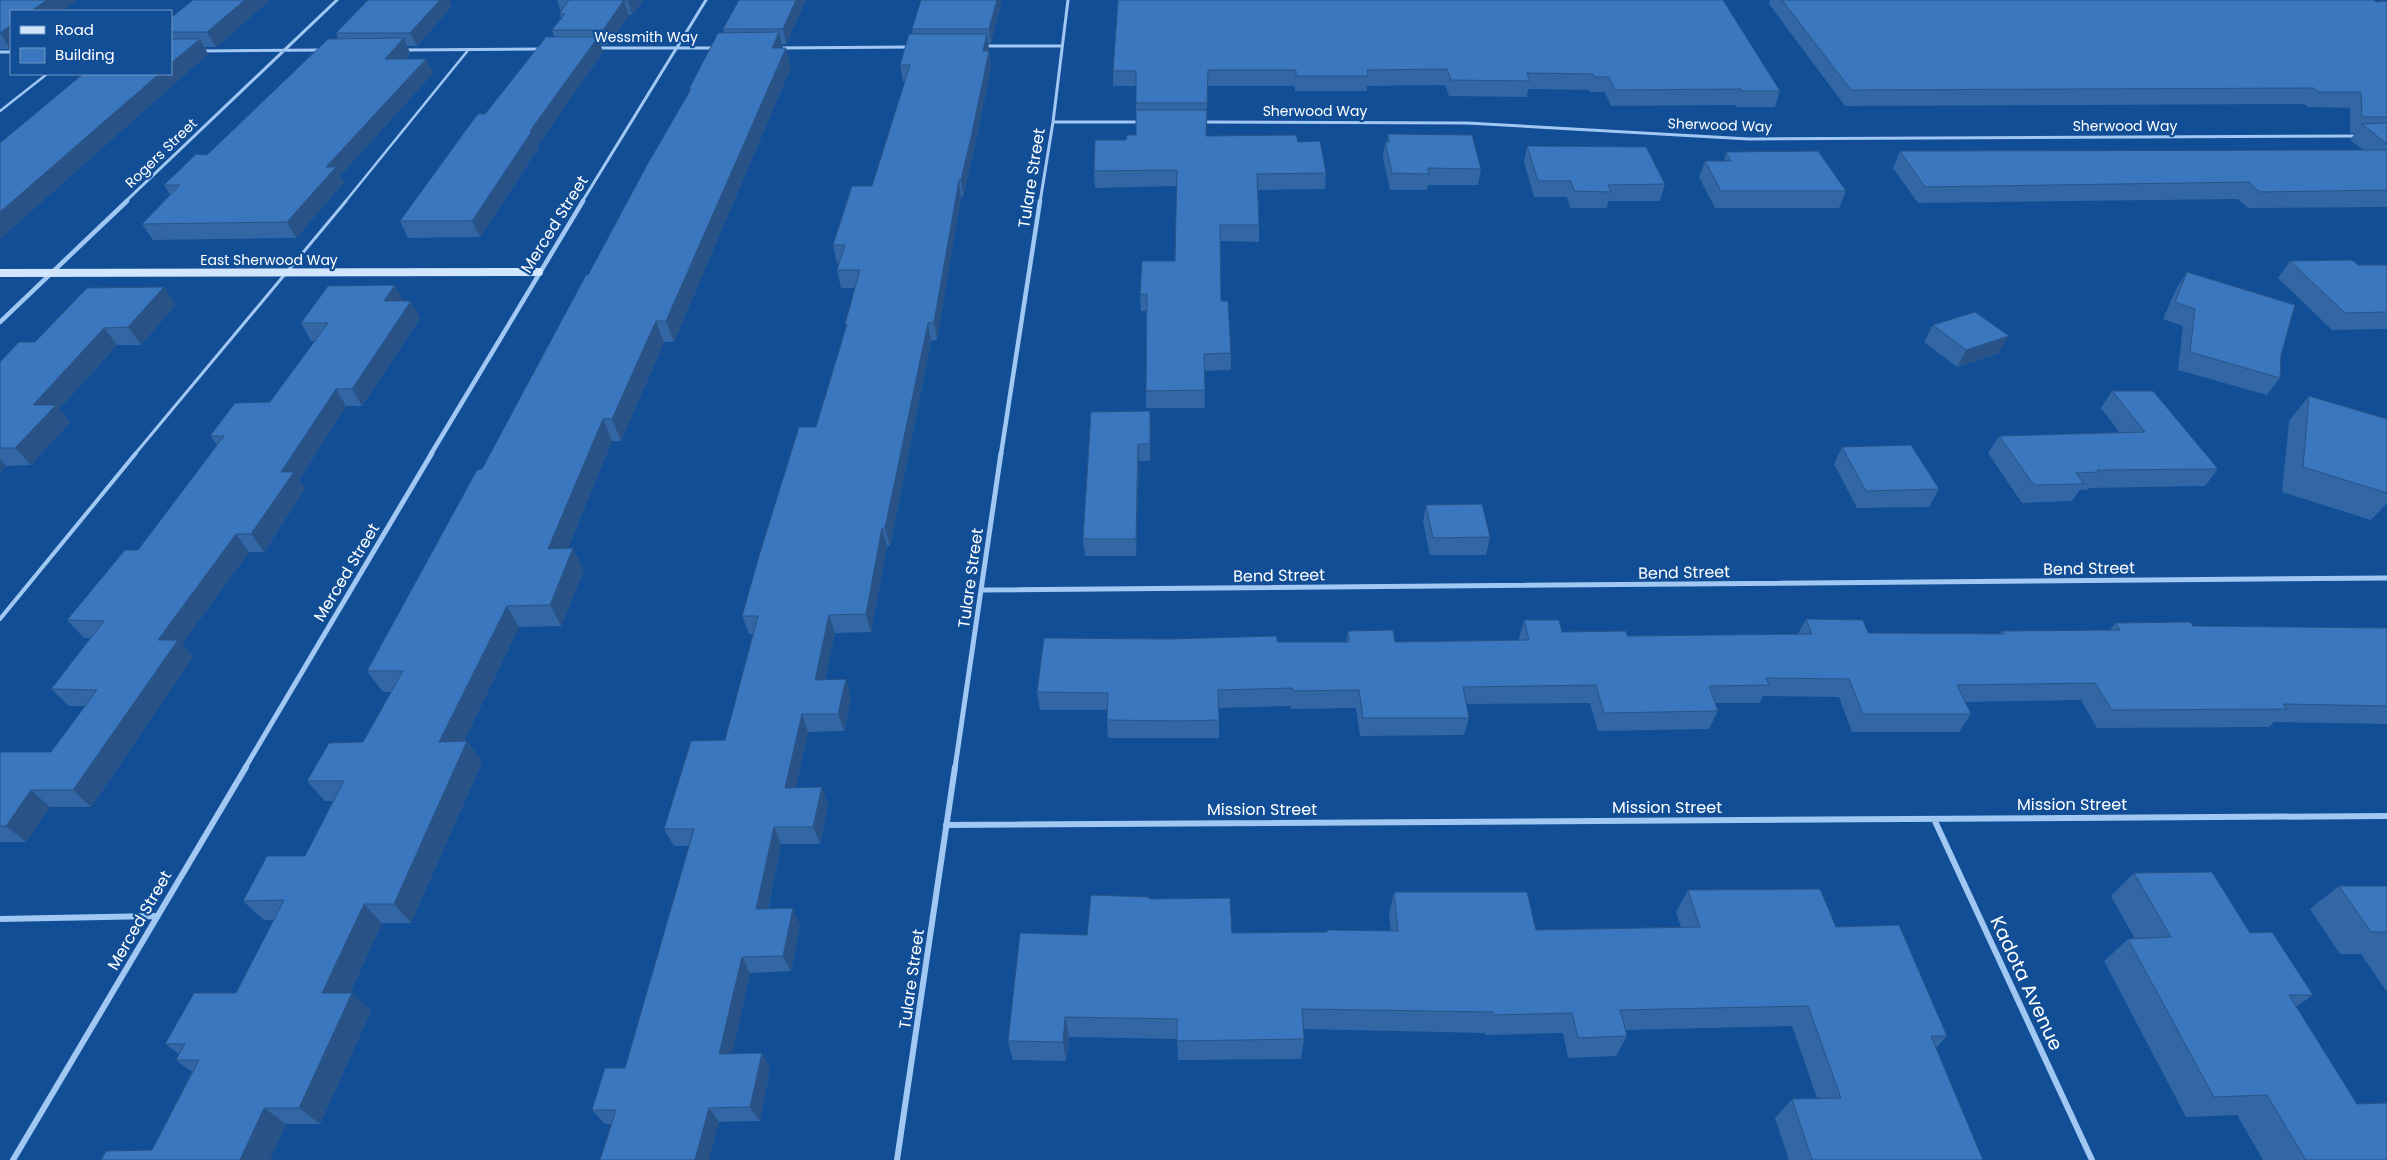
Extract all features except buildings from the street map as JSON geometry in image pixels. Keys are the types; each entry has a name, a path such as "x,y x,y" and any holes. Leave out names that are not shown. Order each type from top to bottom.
{"street":[{"name":"Rogers Street","path":"0,322 337,0"},
{"name":"Merced Street","path":"13,1160 155,916 539,272 706,0"},
{"name":"Tulare Street","path":"897,1160 981,590 1053,122 1068,0"},
{"path":"982,46 1061,46"},
{"path":"776,48 914,47"},
{"name":"Wessmith Way","path":"588,48 717,48"},
{"path":"401,50 549,49"},
{"path":"200,51 333,50"},
{"path":"1053,122 1152,122"},
{"name":"Sherwood Way","path":"1191,122 1468,123 1749,138 2367,136"},
{"name":"East Sherwood Way","path":"0,274 539,272"},
{"name":"Bend Street","path":"981,590 2387,578"},
{"name":"Mission Street","path":"946,825 2387,816"},
{"name":"Kadota Avenue","path":"1934,819 2092,1160"},
{"path":"0,919 155,916"}],"lane":[{"path":"0,619 129,461 289,272 469,49"},
{"path":"0,111 46,75"}]}
